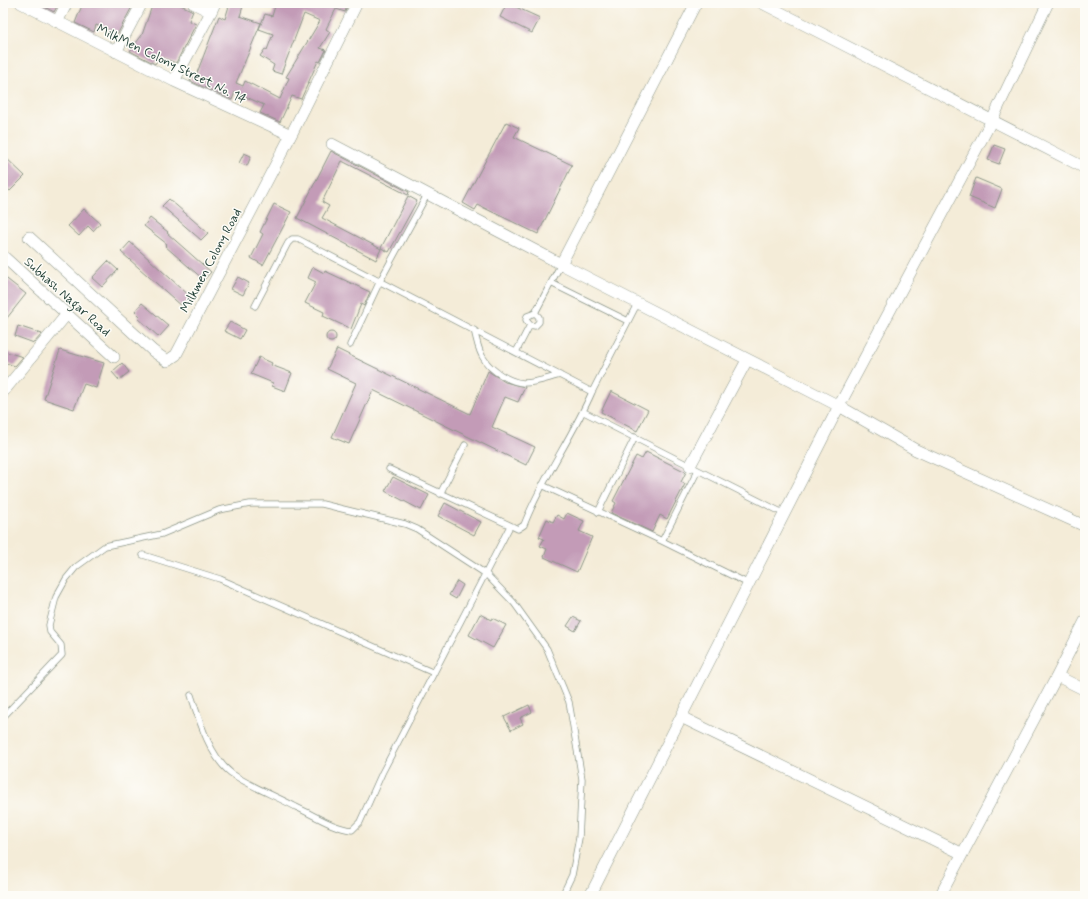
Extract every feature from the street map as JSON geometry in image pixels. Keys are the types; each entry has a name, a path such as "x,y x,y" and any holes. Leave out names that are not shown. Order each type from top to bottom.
{"street":[{"name":"MilkMen Colony Street No. 14","path":"21,3 174,81 291,135"},
{"path":"57,22 67,3"},
{"path":"116,52 142,3"},
{"path":"174,81 213,8 193,3"},
{"name":"Milkmen Colony Road","path":"29,237 153,351 167,361 176,354 291,135 357,3"},
{"path":"561,264 696,3"},
{"path":"762,3 1085,168"},
{"path":"590,896 839,406 992,120 1048,3"},
{"path":"332,144 561,264 839,406 916,450 1085,526"},
{"name":"Subhash Nagar Road","path":"3,256 114,357"},
{"path":"3,392 66,314"},
{"path":"694,468 747,360"},
{"path":"942,895 961,853 1058,676 1085,620"},
{"path":"1058,676 1085,690"},
{"path":"681,717 961,853"}],"lane":[{"path":"350,345 380,280 428,193"},
{"path":"255,306 288,243 292,239 302,241 380,280 592,392"},
{"path":"535,313 539,317 539,322 535,326 530,325 526,320 527,316 535,313 561,264"},
{"path":"551,283 628,321"},
{"path":"388,469 510,526 518,529 524,525 542,485 584,412 592,392 638,302"},
{"path":"516,352 530,325"},
{"path":"474,330 479,350 485,361 507,378 524,383 538,382 560,375"},
{"path":"584,412 785,514"},
{"path":"598,512 635,437"},
{"path":"440,494 465,445"},
{"path":"662,542 694,468"},
{"path":"542,485 749,584"},
{"path":"3,717 62,655 62,645 50,632 49,625 56,597 76,567 104,546 162,534 219,510 250,504 322,504 416,529 486,574 514,604 547,649 569,702 582,779 579,838 572,875 562,896"},
{"path":"191,695 204,734 230,773 325,821 344,829 352,830 360,822 382,773 510,526"},
{"path":"142,555 220,580 434,673"}],"building":[{"path":"37,3 59,3 54,12"},
{"path":"83,3 134,3 118,33 96,25 94,32 75,23"},
{"path":"153,3 177,3 193,11 189,21 196,24 176,63 159,57 155,64 130,51 142,35"},
{"path":"230,3 244,3 240,16 261,23 236,83 243,86 245,81 280,99 289,78 286,77 320,21 304,14 281,74 272,71 274,65 260,56 265,49 267,50 273,34 259,29 265,14 272,16 276,3 287,7 289,3 348,3 345,12 336,9 326,29 330,32 320,48 326,50 320,62 318,61 301,99 292,96 280,122 260,113 264,105 235,92 232,100 190,81 192,76 195,78 219,16 225,19"},
{"path":"507,3 540,18 532,33 500,17"},
{"path":"506,122 519,128 514,137 572,165 538,234 478,205 475,210 463,203"},
{"path":"994,145 1005,149 999,164 988,160"},
{"path":"331,151 409,192 408,195 342,161 322,202 329,206 322,218 381,249 376,260 297,218"},
{"path":"244,153 251,156 247,166 239,163"},
{"path":"3,155 25,176 10,191 3,185"},
{"path":"976,178 1002,189 995,208 969,197"},
{"path":"408,196 417,201 389,252 381,248"},
{"path":"169,199 208,233 201,240 162,206"},
{"path":"274,204 291,212 263,265 251,258 263,234 260,232"},
{"path":"84,209 100,223 93,231 88,226 79,236 68,226"},
{"path":"150,218 168,232 167,233 211,272 204,280 165,246 167,244 144,226"},
{"path":"130,242 191,297 183,307 121,252"},
{"path":"108,261 118,270 102,287 92,278"},
{"path":"313,267 370,292 364,306 361,304 351,329 323,316 324,312 305,303 316,282 308,278"},
{"path":"3,276 26,294 3,323"},
{"path":"238,277 249,283 243,295 231,289"},
{"path":"142,303 169,326 159,337 138,318 140,316 135,311"},
{"path":"230,322 245,330 240,339 224,331"},
{"path":"18,326 42,334 34,343 15,336"},
{"path":"329,332 333,332 335,333 335,341 329,342 326,339 326,335"},
{"path":"337,349 470,414 488,371 505,382 525,387 518,402 505,397 492,427 535,447 526,465 373,390 349,444 332,437 356,383 327,369"},
{"path":"60,350 104,363 96,388 84,384 74,409 44,399"},
{"path":"3,351 23,357 15,366 3,362"},
{"path":"259,357 272,363 271,365 292,373 285,391 272,386 273,383 251,374"},
{"path":"122,363 129,372 119,380 112,372"},
{"path":"611,391 648,410 637,431 601,412"},
{"path":"646,452 686,472 681,482 685,484 667,519 660,515 652,532 611,513 616,503 613,501 636,456 642,459"},
{"path":"393,477 429,495 421,510 385,491"},
{"path":"445,503 481,522 474,535 438,516"},
{"path":"567,513 584,521 579,531 592,537 577,572 544,557 547,549 540,546 544,539 539,537 547,519 553,522 557,515 564,519"},
{"path":"457,581 463,585 456,599 449,595"},
{"path":"480,614 491,620 492,618 506,625 493,648 469,635"},
{"path":"573,617 581,621 575,631 567,626"},
{"path":"529,705 532,712 520,718 523,724 511,730 504,717"}]}
